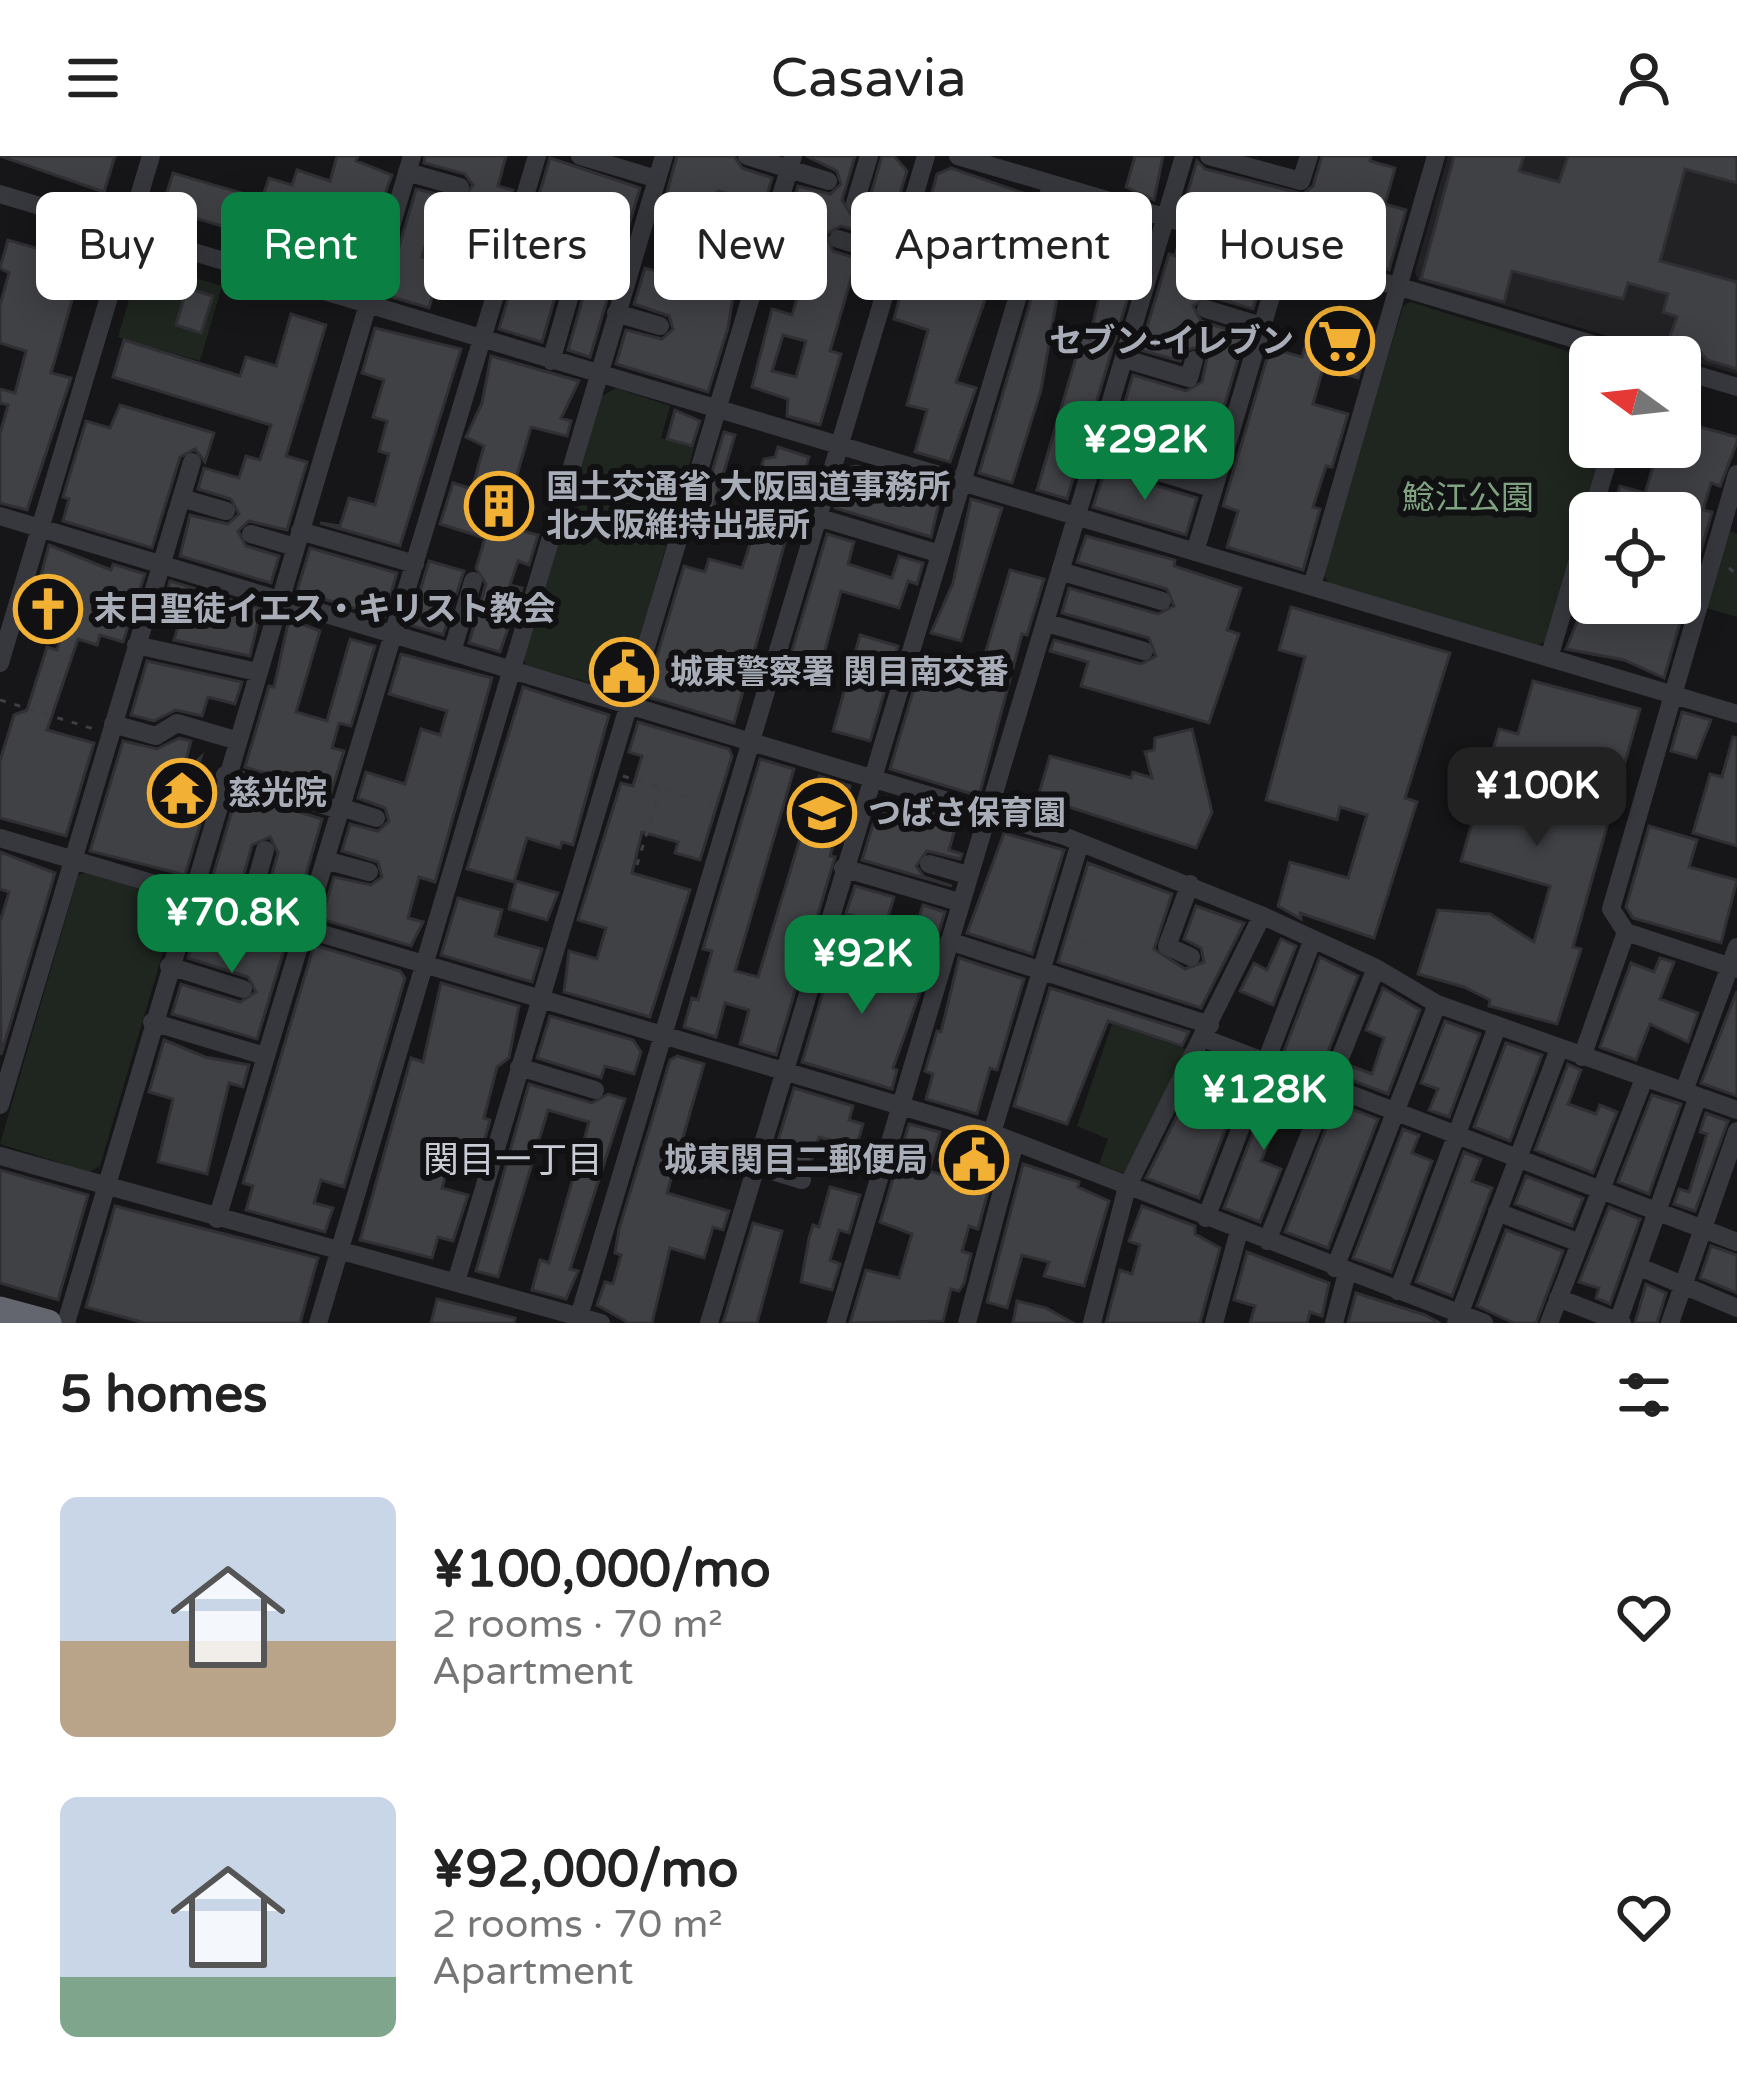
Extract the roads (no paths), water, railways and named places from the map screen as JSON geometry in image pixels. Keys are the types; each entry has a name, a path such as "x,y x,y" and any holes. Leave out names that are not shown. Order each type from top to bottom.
{"highway":[{"path":"0,1310 47,1323"}],"street":[{"path":"140,192 151,156"},
{"path":"217,1219 537,156"},
{"path":"318,1323 664,156"},
{"path":"747,156 791,162 828,181"},
{"path":"858,192 869,156"},
{"path":"915,192 926,156"},
{"path":"958,156 1176,223"},
{"path":"836,1323 959,902 1099,454 1184,156"},
{"path":"1209,156 1301,181 1309,156"},
{"path":"1312,586 1436,156"},
{"path":"592,158 657,178"},
{"path":"782,192 791,162"},
{"path":"65,1323 410,164 460,188"},
{"path":"709,1323 1051,186"},
{"path":"0,194 36,205"},
{"path":"838,238 851,242"},
{"path":"197,254 1737,714"},
{"path":"1386,283 1569,337"},
{"path":"0,663 108,300"},
{"path":"551,362 569,300"},
{"path":"456,1282 749,300"},
{"path":"578,1320 882,300"},
{"path":"1195,552 1269,300"},
{"path":"1206,309 1262,326"},
{"path":"616,313 660,326"},
{"path":"1125,359 1189,378"},
{"path":"1701,376 1737,387"},
{"path":"1099,454 1214,489"},
{"path":"0,1105 192,462"},
{"path":"1558,1298 1620,1322 1660,1211 1691,1094 1735,961 1626,932 1611,909 1737,474"},
{"path":"181,498 226,511"},
{"path":"0,516 1064,836 1079,846 1190,884 1262,916 1376,968 1437,1004 1737,1110"},
{"path":"817,517 937,554"},
{"path":"251,535 298,539 415,564"},
{"path":"1063,572 1162,601"},
{"path":"452,652 473,581"},
{"path":"1549,658 1569,590"},
{"path":"1047,623 1144,651"},
{"path":"136,644 257,672"},
{"path":"111,729 156,736 177,723 235,740"},
{"path":"225,775 376,818"},
{"path":"0,838 992,1133 1457,1318 1484,1323"},
{"path":"992,1133 1079,846"},
{"path":"248,910 265,850"},
{"path":"325,860 369,872"},
{"path":"929,864 968,875"},
{"path":"843,868 959,902"},
{"path":"1190,884 1165,951 1191,957"},
{"path":"1092,1323 1127,1187 1262,916"},
{"path":"828,922 871,935"},
{"path":"1582,1057 1626,932"},
{"path":"1206,1218 1313,939"},
{"path":"950,941 1043,969 1206,1031 1266,1061 1737,1242"},
{"path":"883,954 940,972"},
{"path":"169,966 243,989"},
{"path":"1268,1240 1376,968"},
{"path":"1334,1323 1341,1270 1437,1004"},
{"path":"152,1022 265,1056"},
{"path":"1398,1291 1497,1027"},
{"path":"1457,1318 1559,1049"},
{"path":"519,1067 595,1090"},
{"path":"1549,1323 1644,1078"},
{"path":"1670,1323 1732,1166 1737,1131"},
{"path":"967,1323 1015,1142"},
{"path":"0,1156 337,1254 601,1323"},
{"path":"754,1166 802,1180"},
{"path":"1497,1212 1580,1243"},
{"path":"1214,1323 1239,1231"},
{"path":"1640,1267 1737,1308"}],"place":[{"name":"セブン-イレブン","path":"1340,341"},
{"name":"国土交通省 大阪国道事務所 北大阪維持出張所","path":"499,506"},
{"name":"末日聖徒イエス・キリスト教会","path":"48,609"},
{"name":"城東警察署 関目南交番","path":"624,672"},
{"name":"慈光院","path":"182,793"},
{"name":"つばさ保育園","path":"822,813"},
{"name":"城東関目二郵便局","path":"974,1160"}],"district":[{"name":"関目一丁目","path":"513,1160"}],"park label":[{"name":"鯰江公園","path":"1468,498"}]}
